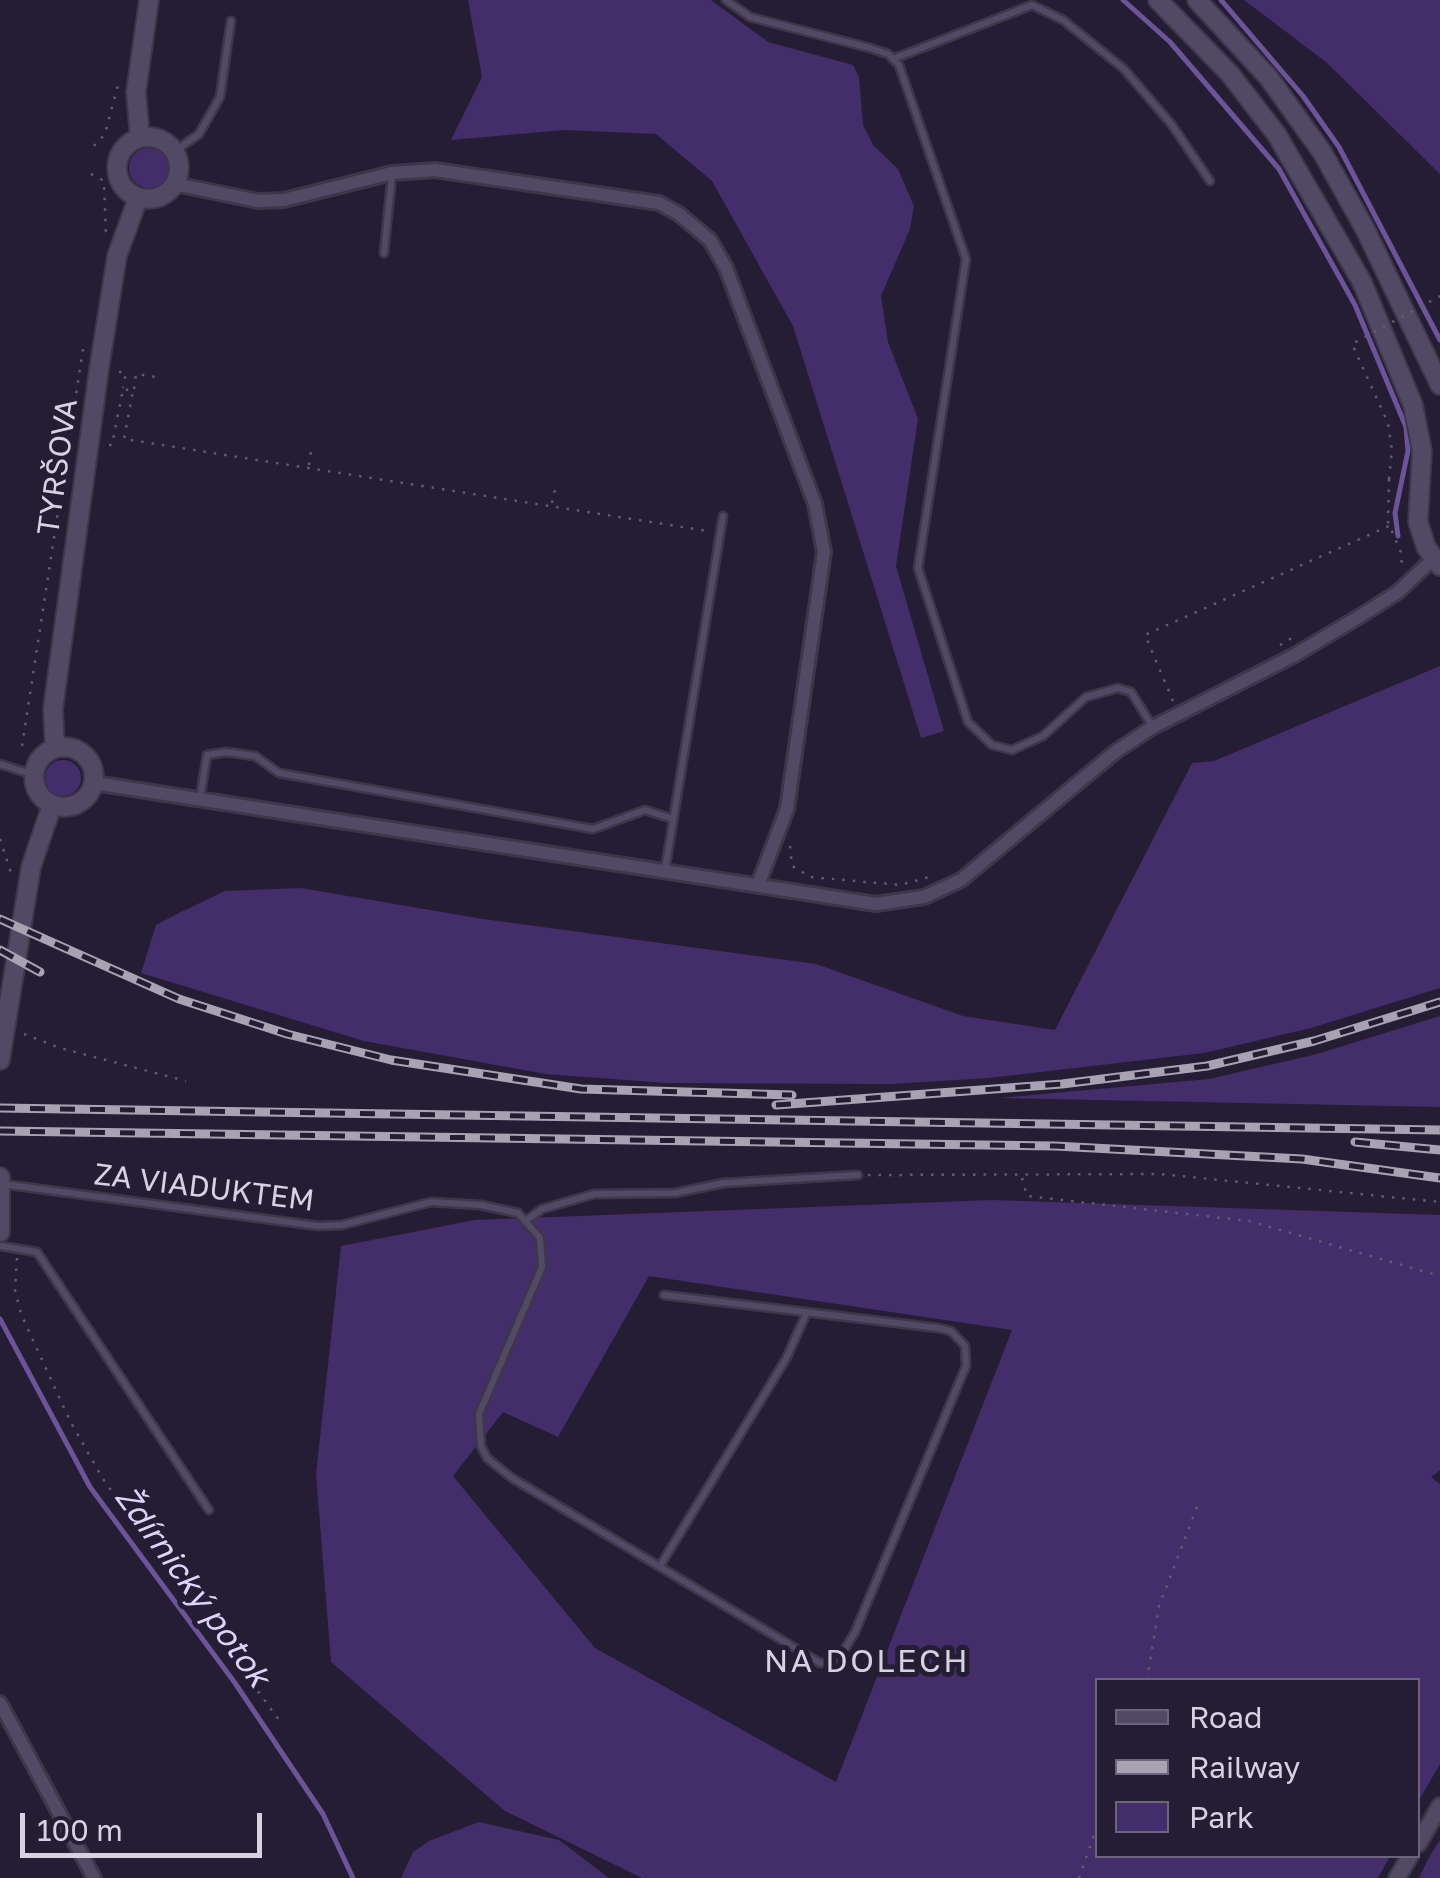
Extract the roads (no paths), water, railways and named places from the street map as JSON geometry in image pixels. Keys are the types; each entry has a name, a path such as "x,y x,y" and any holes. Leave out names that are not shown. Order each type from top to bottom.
{"main road":[{"path":"140,138 136,92 148,0"},
{"path":"1158,0 1256,106 1334,228 1404,377 1421,440 1418,522 1437,562"},
{"path":"1197,0 1269,78 1322,152 1373,244 1440,386"},
{"path":"140,138 164,141 174,151 179,162 175,184 163,196 138,198 122,184 118,164 125,148 140,138"},
{"name":"TYRŠOVA","path":"55,748 53,709 102,352 123,231 138,198"},
{"path":"1421,483 1440,452"},
{"path":"55,748 84,754 94,782 77,804 52,805 38,793 34,776 40,758 55,748"},
{"path":"0,1060 30,867 52,805"},
{"path":"0,1181 0,1232"}],"street":[{"path":"175,184 258,201 284,200 392,173 435,170 658,203 696,226 726,268 815,504 824,552 787,808 758,885"},
{"path":"94,782 876,904 924,897 961,880 1115,752 1153,726 1362,615 1437,562"},
{"path":"0,1703 5,1724 94,1878"},
{"path":"1420,1841 1439,1811"}],"lane":[{"path":"726,0 750,17 870,48 893,59 904,78 966,258 918,568 962,709 976,732 992,745 1012,750 1043,736 1086,697 1104,690 1131,692 1153,726"},
{"path":"893,59 1032,4 1063,20 1124,69 1172,125 1210,181"},
{"path":"174,151 199,134 220,97 231,21"},
{"path":"384,253 392,173"},
{"path":"665,870 722,516"},
{"path":"200,798 207,755 226,752 255,756 279,773 593,829 645,810 673,819"},
{"path":"0,764 34,776"},
{"path":"664,1295 938,1328 960,1338 968,1355 838,1661 820,1663 512,1478 486,1458 480,1446 480,1414 493,1374 542,1266 540,1238 526,1220 574,1197 674,1193 724,1183 858,1175"},
{"name":"ZA VIADUKTEM","path":"0,1181 318,1226 342,1225 431,1202 481,1205 526,1220"},
{"path":"0,1246 37,1252 209,1510"},
{"path":"660,1566 786,1359 807,1312"}],"waterway":[{"path":"1123,0 1170,42 1279,169 1355,305 1406,427 1408,451 1395,513 1398,536"},
{"path":"1221,0 1303,96 1339,147 1440,340"},
{"name":"Ždírnický potok","path":"0,1319 90,1487 235,1683 323,1814 353,1878"}],"railway":[{"path":"0,919 179,999 287,1034 391,1060 581,1089 792,1095"},
{"path":"0,950 40,972"},
{"path":"776,1105 1062,1084 1207,1066 1314,1041 1440,1002"},
{"path":"0,1108 1440,1130"},
{"path":"0,1131 1055,1146 1302,1159 1440,1178"},
{"path":"1355,1142 1440,1150"}],"district":[{"name":"NA DOLECH","path":"867,1662"}]}
